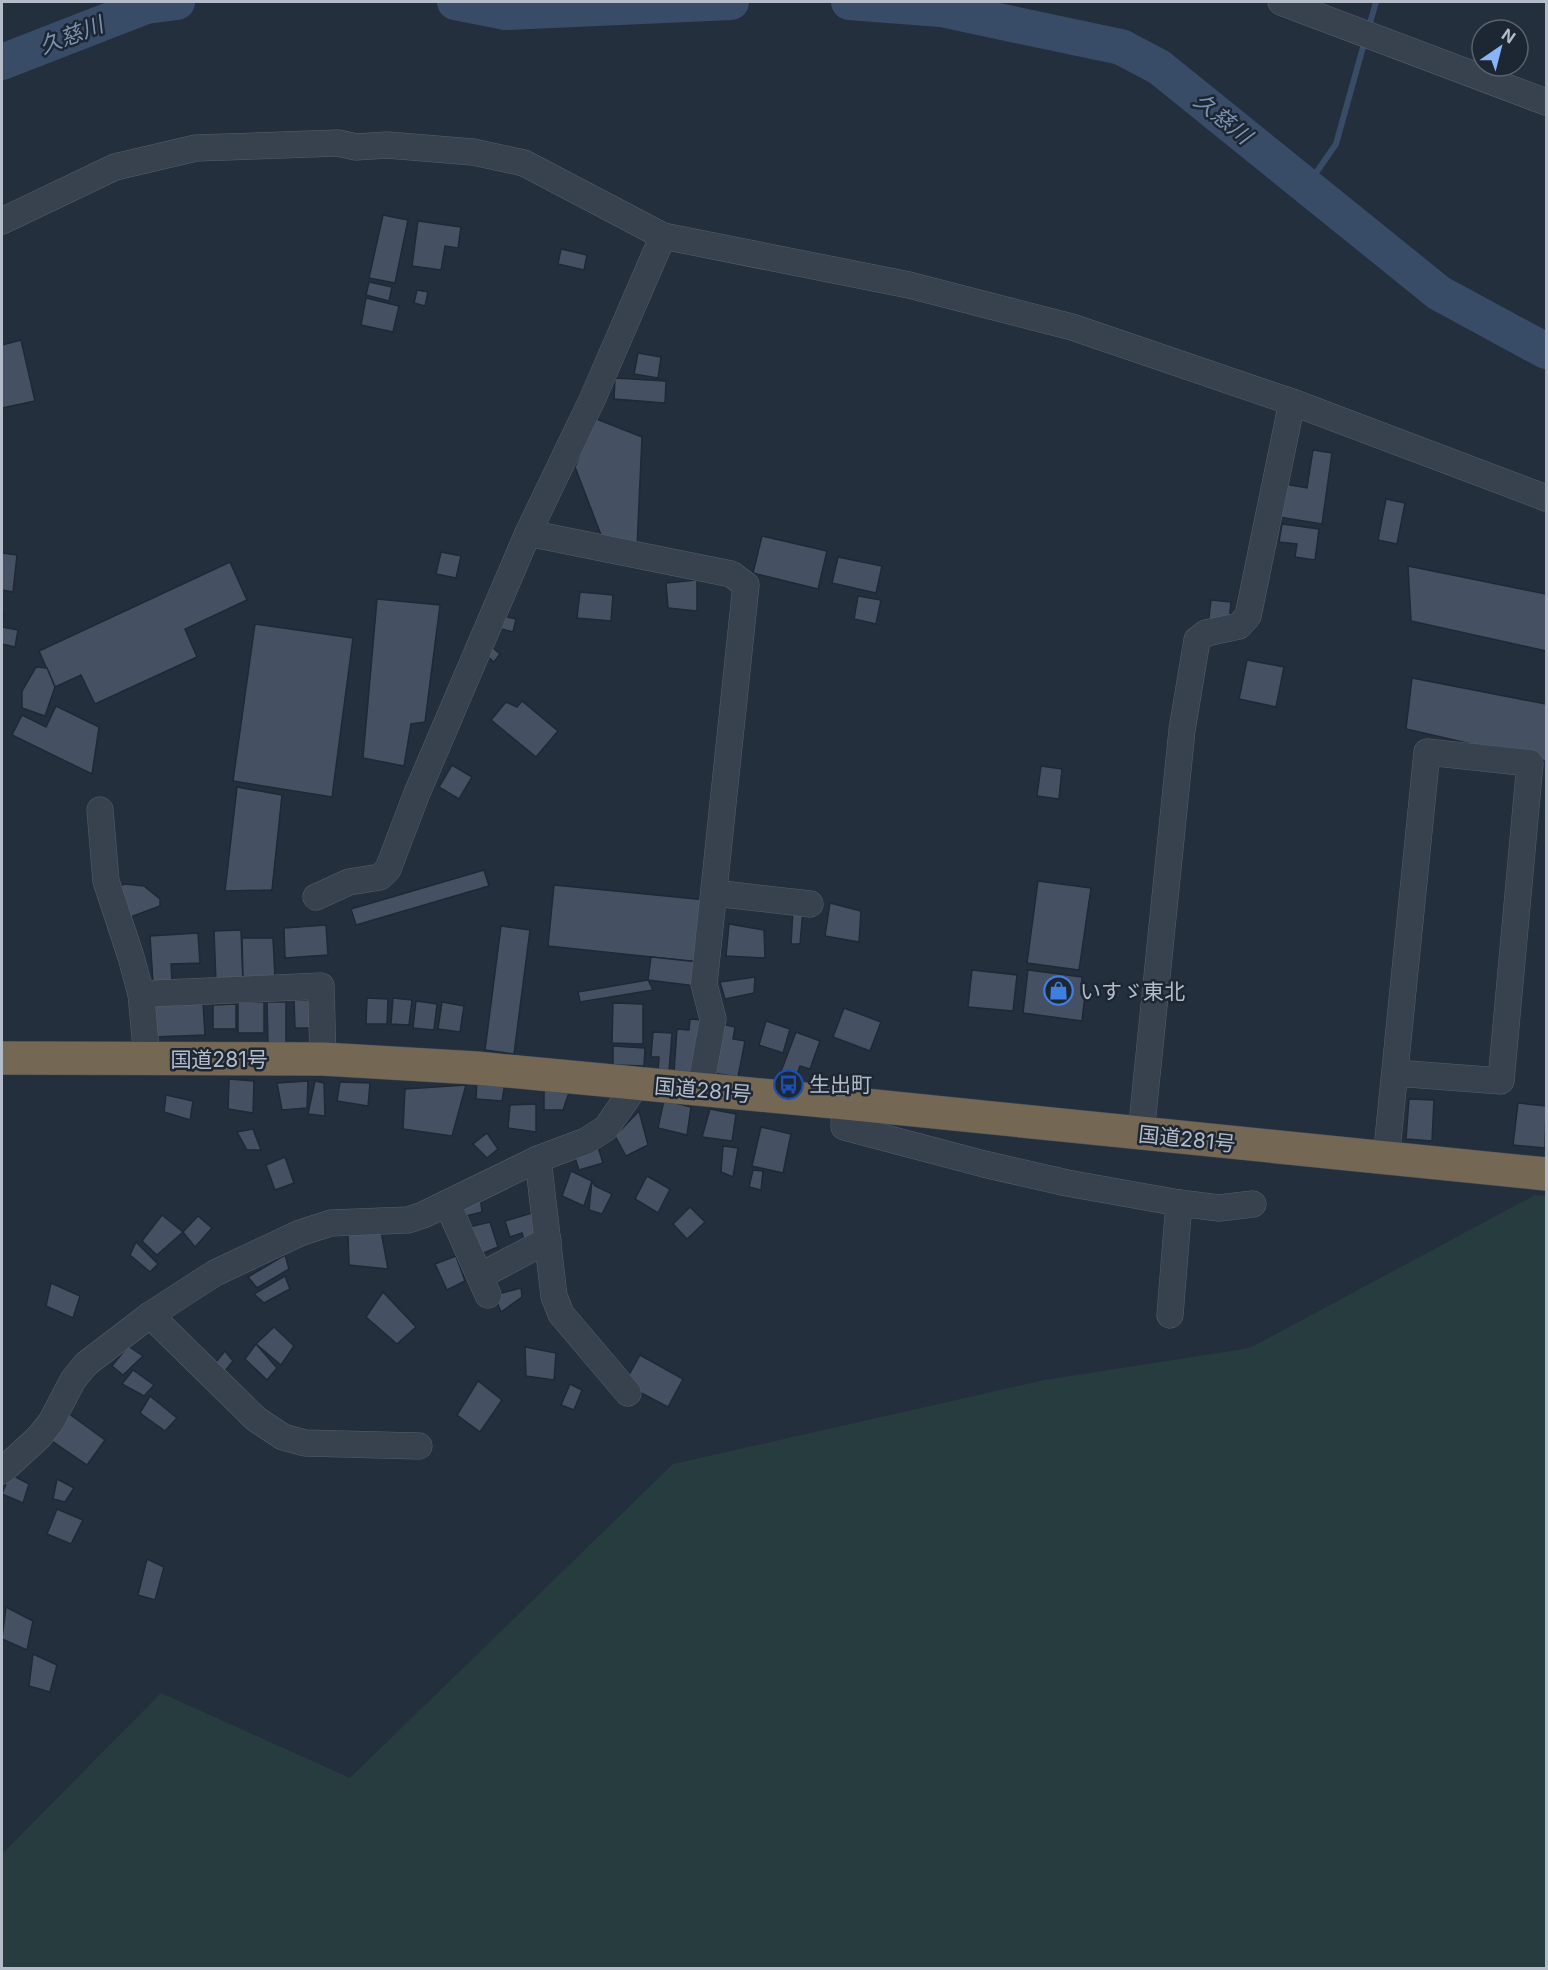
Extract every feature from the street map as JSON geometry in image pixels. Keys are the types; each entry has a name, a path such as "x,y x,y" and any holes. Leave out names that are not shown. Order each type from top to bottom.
{"highway":[{"name":"国道281号","path":"2,1058 323,1059 476,1068 845,1102 1386,1160 1546,1174"}],"street":[{"path":"1281,2 1546,102"},
{"path":"2,221 115,167 196,148 338,143 356,147 387,146 473,152 525,162 663,236 897,282 1072,327 1292,402 1546,498"},
{"path":"316,897 349,882 380,877 388,869 417,793 528,533 592,400 663,236"},
{"path":"1141,1134 1182,736 1197,640 1206,633 1239,626 1248,616 1292,402"},
{"path":"528,533 731,574 746,585 705,989 712,1019 700,1090"},
{"path":"1386,1160 1427,752 1530,763 1501,1081 1395,1072"},
{"path":"100,810 106,880 141,994 147,1058"},
{"path":"714,893 810,904"},
{"path":"141,994 321,986 323,1059"},
{"path":"2,1471 39,1437 51,1422 73,1380 86,1364 150,1315 215,1273 300,1233 331,1223 408,1220 447,1203 537,1159 585,1141 606,1128 637,1084"},
{"path":"845,1102 844,1127 984,1164 1067,1183 1179,1203 1219,1208 1253,1204"},
{"path":"537,1159 554,1296 561,1314 628,1394"},
{"path":"447,1203 484,1285 548,1240"},
{"path":"1170,1315 1179,1203"},
{"path":"150,1315 256,1419 283,1437 305,1443 419,1446"}],"green space":[{"path":"1535,1195 1546,1196 1546,1968 2,1968 2,1854 161,1693 350,1778 673,1464 1045,1380 1250,1348"}],"building":[{"path":"383,215 408,220 395,283 369,278"},
{"path":"418,221 461,227 458,248 445,246 441,270 412,266"},
{"path":"561,249 587,255 584,270 558,264"},
{"path":"369,282 392,287 389,301 366,295"},
{"path":"417,290 428,292 425,306 414,303"},
{"path":"366,298 399,306 393,332 361,325"},
{"path":"21,340 35,401 2,408 2,345"},
{"path":"638,353 661,357 658,378 634,374"},
{"path":"615,378 666,381 665,403 614,399"},
{"path":"594,418 642,437 637,548 603,540 575,467"},
{"path":"1313,450 1332,453 1322,524 1279,517 1284,484 1307,488"},
{"path":"1386,499 1405,503 1397,544 1378,540"},
{"path":"1282,524 1319,529 1315,560 1295,557 1297,544 1279,542"},
{"path":"762,536 827,551 818,589 753,573"},
{"path":"441,552 461,556 456,578 436,574"},
{"path":"2,553 17,555 13,592 2,590"},
{"path":"838,557 882,566 876,593 832,583"},
{"path":"230,562 247,600 185,629 197,657 95,704 81,675 55,687 39,651"},
{"path":"1408,566 1546,594 1546,651 1411,621"},
{"path":"697,580 697,611 668,608 666,583"},
{"path":"580,592 613,595 611,621 577,618"},
{"path":"858,596 881,600 876,624 854,619"},
{"path":"377,599 440,605 425,722 411,724 404,766 363,758"},
{"path":"1211,600 1231,602 1229,621 1208,626"},
{"path":"498,615 516,619 513,632 495,627"},
{"path":"255,624 353,638 332,797 233,781"},
{"path":"2,627 18,630 15,647 2,644"},
{"path":"491,646 500,654 494,662 485,654"},
{"path":"1247,660 1284,667 1276,707 1239,699"},
{"path":"36,667 47,668 55,687 45,716 22,708 22,691"},
{"path":"1412,678 1546,704 1546,761 1406,729"},
{"path":"522,701 558,731 536,757 491,720 506,702 517,707"},
{"path":"56,706 99,727 92,774 12,735 22,715 46,727"},
{"path":"452,765 472,777 459,799 439,787"},
{"path":"1041,766 1062,769 1059,799 1037,796"},
{"path":"237,787 282,795 272,890 225,891"},
{"path":"484,870 489,886 356,925 351,909"},
{"path":"1038,881 1091,888 1079,970 1027,963"},
{"path":"125,884 144,886 160,899 160,906 125,919 114,888"},
{"path":"554,885 706,900 699,962 548,946"},
{"path":"830,903 861,911 859,942 825,936"},
{"path":"793,910 803,910 800,944 791,944"},
{"path":"729,924 764,930 765,958 726,956"},
{"path":"326,925 328,955 285,958 284,928"},
{"path":"501,926 530,930 514,1054 485,1050"},
{"path":"241,930 243,982 216,983 214,931"},
{"path":"198,933 200,963 171,964 172,981 153,982 150,936"},
{"path":"242,938 273,938 275,978 243,979"},
{"path":"651,957 699,962 696,986 648,980"},
{"path":"972,970 1017,975 1013,1011 968,1007"},
{"path":"1028,970 1082,977 1081,994 1085,995 1082,1021 1023,1013"},
{"path":"755,977 754,993 725,999 720,982"},
{"path":"648,980 653,990 580,1002 578,992"},
{"path":"367,998 388,999 387,1024 366,1024"},
{"path":"393,998 412,1000 409,1025 391,1024"},
{"path":"294,1000 314,1000 315,1028 295,1028"},
{"path":"416,1001 437,1004 434,1030 413,1028"},
{"path":"238,1002 264,1002 264,1033 238,1033"},
{"path":"267,1002 286,1002 286,1044 268,1044"},
{"path":"442,1002 464,1006 460,1032 438,1029"},
{"path":"203,1003 205,1035 153,1037 151,1005"},
{"path":"613,1003 643,1004 643,1044 612,1043"},
{"path":"236,1004 236,1029 213,1029 213,1005"},
{"path":"844,1008 881,1022 870,1051 833,1037"},
{"path":"690,1019 703,1020 699,1074 674,1072 677,1029 689,1030"},
{"path":"766,1021 790,1029 783,1053 759,1045"},
{"path":"716,1023 735,1027 733,1039 745,1041 738,1077 707,1072"},
{"path":"653,1032 672,1033 669,1072 658,1071 659,1057 651,1057"},
{"path":"796,1032 820,1041 810,1069 800,1066 795,1080 780,1074"},
{"path":"613,1046 645,1048 644,1066 613,1065"},
{"path":"229,1079 254,1081 253,1113 228,1109"},
{"path":"477,1079 505,1083 502,1101 476,1099"},
{"path":"308,1081 307,1108 282,1110 277,1083"},
{"path":"315,1081 324,1083 325,1116 308,1114"},
{"path":"340,1082 370,1083 368,1106 337,1101"},
{"path":"466,1085 452,1136 403,1129 405,1089"},
{"path":"544,1086 571,1087 563,1110 544,1110"},
{"path":"166,1095 193,1101 190,1120 164,1112"},
{"path":"1409,1099 1434,1100 1432,1141 1406,1139"},
{"path":"664,1100 691,1107 687,1135 658,1128"},
{"path":"1518,1103 1546,1106 1545,1148 1513,1145"},
{"path":"536,1104 536,1132 508,1128 510,1105"},
{"path":"710,1109 736,1114 732,1141 702,1137"},
{"path":"639,1111 648,1145 626,1156 615,1136"},
{"path":"761,1127 791,1134 783,1173 752,1166"},
{"path":"253,1129 261,1150 247,1150 237,1132"},
{"path":"487,1133 498,1149 487,1158 473,1144"},
{"path":"723,1146 738,1148 733,1177 721,1172"},
{"path":"598,1147 603,1163 579,1170 574,1155"},
{"path":"285,1157 294,1183 275,1190 266,1165"},
{"path":"753,1170 763,1171 761,1190 749,1187"},
{"path":"571,1171 592,1181 584,1206 562,1196"},
{"path":"647,1176 670,1189 658,1213 635,1199"},
{"path":"592,1181 595,1186 612,1194 602,1214 589,1210"},
{"path":"480,1195 482,1212 462,1217 460,1199"},
{"path":"690,1207 705,1222 687,1239 673,1224"},
{"path":"532,1213 540,1238 525,1243 522,1233 510,1237 505,1221"},
{"path":"162,1215 183,1232 157,1255 142,1241"},
{"path":"198,1216 212,1228 195,1247 183,1232"},
{"path":"490,1222 498,1247 481,1254 469,1227"},
{"path":"381,1231 388,1269 349,1265 348,1234"},
{"path":"136,1242 158,1264 150,1272 130,1255"},
{"path":"285,1255 289,1269 257,1288 248,1277"},
{"path":"456,1256 465,1281 447,1290 435,1264"},
{"path":"285,1276 290,1289 264,1303 254,1294"},
{"path":"51,1283 80,1296 73,1318 46,1306"},
{"path":"521,1288 522,1297 501,1312 494,1295"},
{"path":"383,1292 416,1327 397,1344 366,1317"},
{"path":"274,1327 294,1346 281,1365 256,1344"},
{"path":"256,1344 277,1368 267,1380 245,1359"},
{"path":"128,1346 143,1356 123,1375 112,1366"},
{"path":"525,1347 556,1353 554,1380 526,1376"},
{"path":"225,1351 233,1361 218,1380 211,1368"},
{"path":"640,1355 683,1379 668,1407 624,1384"},
{"path":"133,1370 154,1385 144,1396 122,1384"},
{"path":"478,1381 502,1400 480,1432 457,1415"},
{"path":"570,1384 582,1390 574,1410 561,1405"},
{"path":"150,1396 177,1418 165,1431 140,1413"},
{"path":"68,1413 105,1440 87,1465 52,1441"},
{"path":"10,1474 29,1484 23,1503 2,1494"},
{"path":"57,1479 74,1488 65,1502 53,1499"},
{"path":"57,1509 83,1520 71,1544 47,1534"},
{"path":"147,1559 164,1567 155,1600 138,1595"},
{"path":"6,1607 33,1621 27,1650 2,1639"},
{"path":"33,1654 57,1665 50,1692 29,1686"}],"waterway":[{"name":"久慈川","path":"2,62 146,6 177,2"},
{"name":"久慈川","path":"455,2 506,12 731,2"},
{"name":"久慈川","path":"849,2 941,9 1121,47 1159,67 1439,293 1546,351"},
{"path":"1368,30 1376,2"},
{"path":"1307,186 1336,144 1365,40"}],"place":[{"name":"いすゞ東北","path":"1059,991"},
{"name":"生出町","path":"788,1084"}]}
